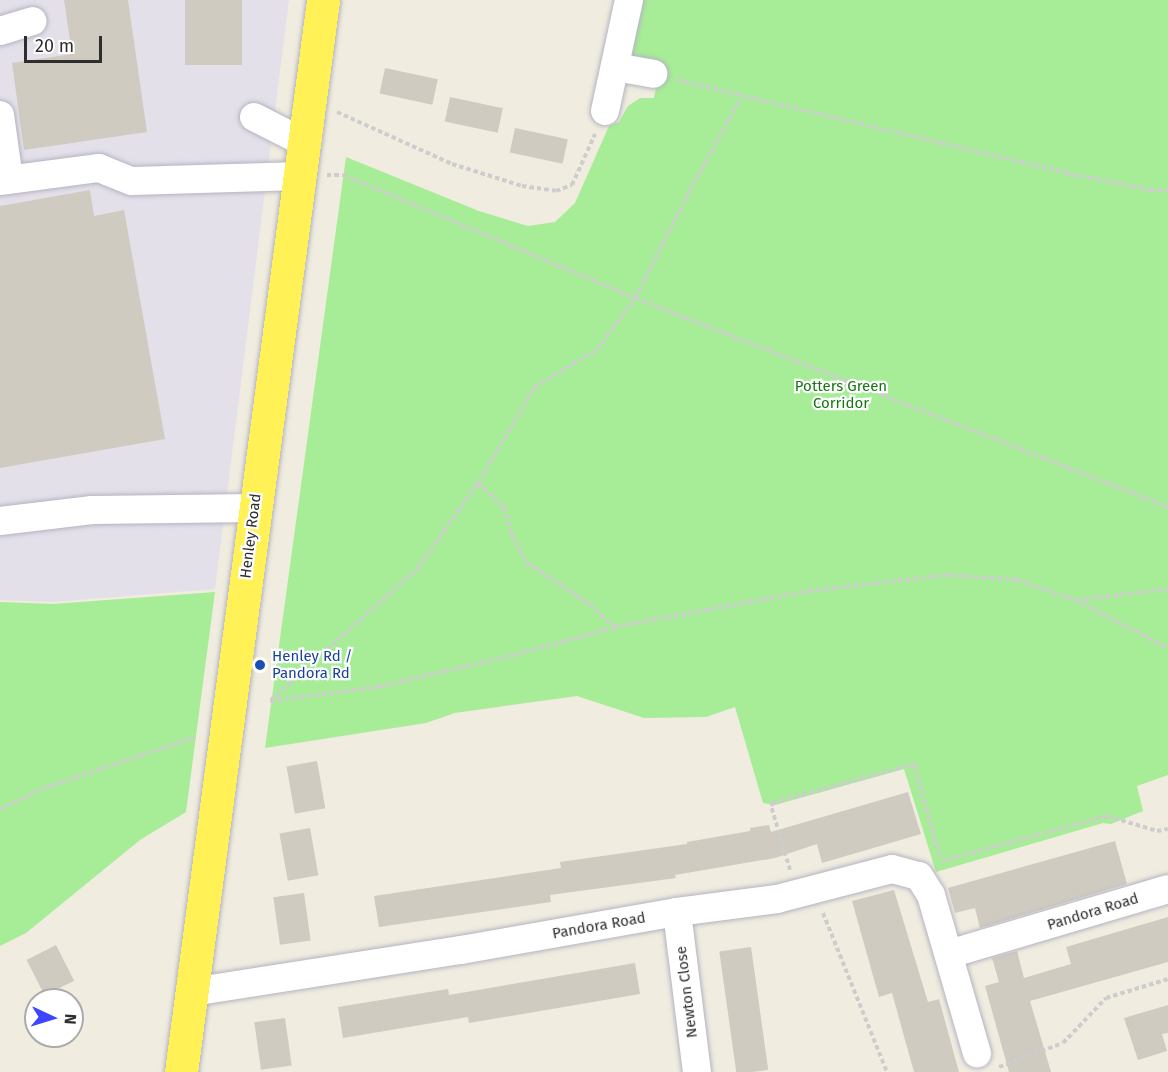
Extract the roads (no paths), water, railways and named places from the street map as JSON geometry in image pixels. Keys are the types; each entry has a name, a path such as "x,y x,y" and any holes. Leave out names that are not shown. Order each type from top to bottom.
{"main road":[{"name":"Henley Road","path":"181,1072 323,0"}],"street":[{"path":"605,111 629,0"},
{"path":"0,31 32,21"},
{"path":"615,68 653,74"},
{"path":"0,115 5,180 99,168 132,181 301,176"},
{"path":"254,117 304,143"},
{"path":"0,521 92,510 255,508"},
{"name":"Pandora Road","path":"192,992 461,950 677,912 777,899 891,869 930,868 931,895 949,954 1168,889"},
{"name":"Newton Close","path":"677,912 697,1072"},
{"path":"949,954 988,1060"}],"place":[{"name":"Henley Rd / Pandora Rd","path":"260,665"}],"park label":[{"name":"Potters Green Corridor","path":"841,394"}]}
